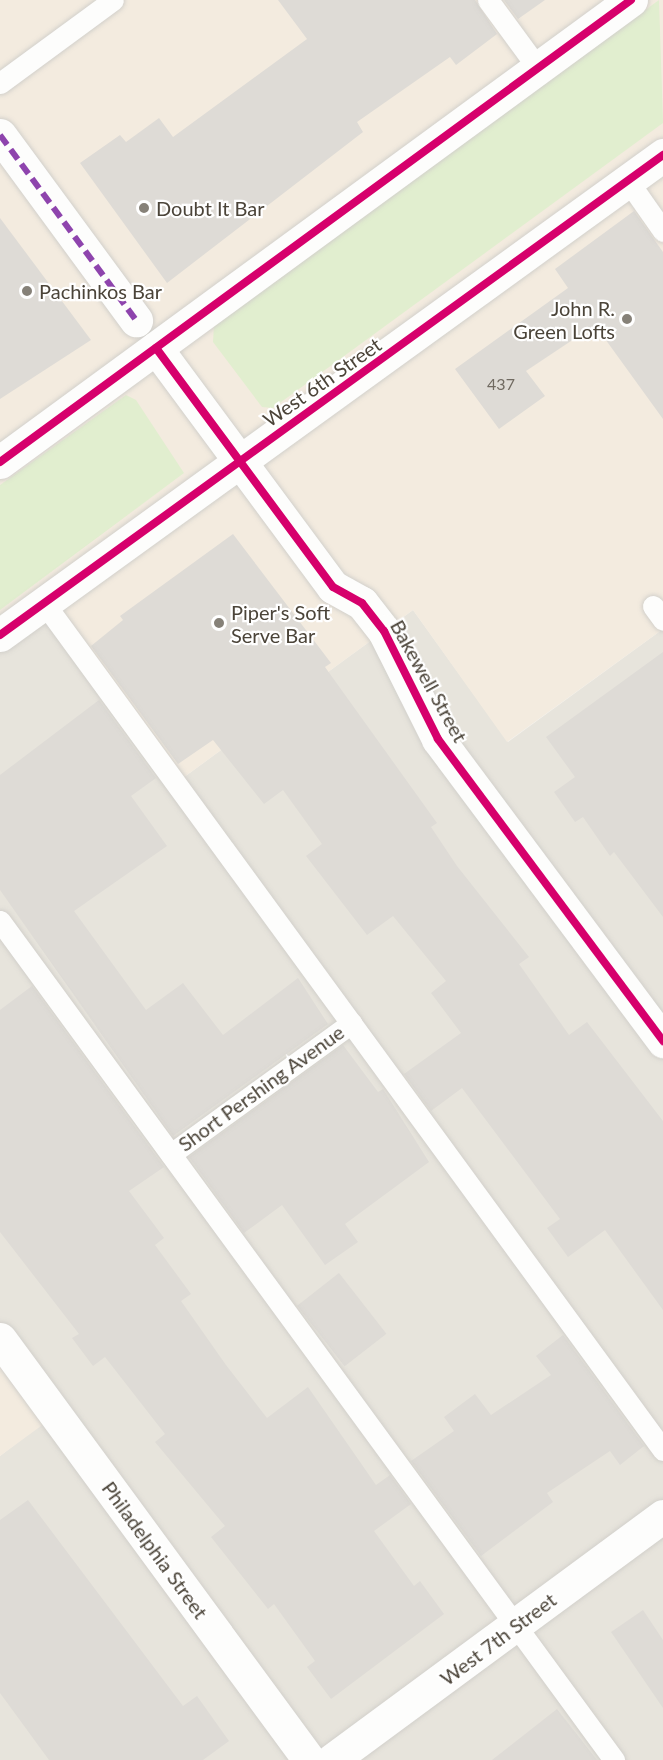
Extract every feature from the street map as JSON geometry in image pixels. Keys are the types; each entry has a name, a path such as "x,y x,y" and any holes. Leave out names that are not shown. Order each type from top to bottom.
{"street":[{"path":"0,462 631,0"},
{"path":"0,135 136,320"},
{"name":"West 6th Street","path":"0,636 663,155"},
{"name":"Bakewell Street","path":"156,348 333,587 362,603 384,631 438,739 663,1041"},
{"name":"Philadelphia Street","path":"3,1347 296,1755"},
{"name":"West 7th Street","path":"332,1760 663,1516"}],"lane":[{"path":"0,83 113,0"},
{"path":"488,0 538,68"},
{"path":"628,181 663,231"},
{"path":"44,603 663,1450"},
{"path":"0,921 614,1760"},
{"name":"Short Pershing Avenue","path":"171,1154 351,1023"}],"shaded area":[{"path":"0,0 663,0 663,629 507,742 413,610 176,783 44,603 0,635"},
{"path":"44,603 176,783 413,610 508,742 663,629 663,1760 0,1760 0,1456 55,1414 0,1339 0,635"},
{"path":"0,1339 56,1415 0,1456"}],"green space":[{"path":"659,0 663,123 273,408 262,407 213,342 214,325"},
{"path":"126,395 136,400 184,473 0,610 0,485"}],"building":[{"path":"278,0 475,0 497,34 456,65 450,57 357,122 363,132 167,283 80,163 120,135 126,142 159,118 173,137 307,39"},
{"path":"504,0 545,0 518,19"},
{"path":"634,211 663,252 663,419 595,325 526,371 545,396 499,429 455,369 568,288 555,269"},
{"name":"Pachinkos Bar","path":"0,218 91,340 0,399"},
{"path":"233,534 331,663 325,667 437,823 431,827 457,866 529,957 519,964 569,1035 587,1022 663,1121 663,1310 605,1230 568,1257 547,1228 560,1219 462,1088 431,1111 404,1074 461,1033 431,993 446,981 393,916 367,935 306,856 322,844 283,790 264,804 213,740 178,764 91,646 123,620 120,616"},
{"path":"663,652 663,917 614,852 610,856 583,817 575,822 554,792 575,777 546,737"},
{"path":"99,700 156,778 131,796 167,846 74,911 146,1010 183,983 223,1035 298,978 328,1024 173,1136 0,890 0,775"},
{"path":"32,986 164,1167 129,1191 164,1238 155,1245 191,1294 181,1301 226,1365 267,1418 308,1387 376,1485 390,1475 411,1504 374,1531 414,1586 420,1581 444,1614 331,1699 307,1667 315,1661 274,1604 268,1609 211,1537 225,1526 155,1442 165,1434 105,1357 93,1366 72,1338 79,1334 0,1232 0,1010"},
{"path":"343,1045 378,1092 383,1089 429,1162 345,1224 358,1242 325,1265 282,1205 244,1233 189,1157"},
{"path":"339,1273 386,1334 345,1366 297,1306"},
{"path":"563,1335 644,1446 620,1465 610,1451 547,1493 553,1502 481,1556 411,1461 454,1431 444,1417 475,1394 491,1415 551,1375 536,1356"},
{"path":"28,1500 183,1706 197,1696 229,1741 203,1760 49,1760 0,1693 0,1520"},
{"path":"643,1610 663,1640 663,1708 611,1632"},
{"path":"557,1709 597,1760 492,1760"}],"marked path":[{"path":"0,135 136,320"}],"cycle path":[{"path":"0,462 631,0"},
{"path":"0,635 663,155"},
{"path":"156,348 333,587 362,603 384,631 438,739 663,1041"}],"place":[{"name":"Doubt It Bar","path":"144,208"},
{"name":"Pachinkos Bar","path":"27,291"},
{"name":"John R. Green Lofts","path":"627,319"},
{"name":"Piper's Soft Serve Bar","path":"219,623"}]}
